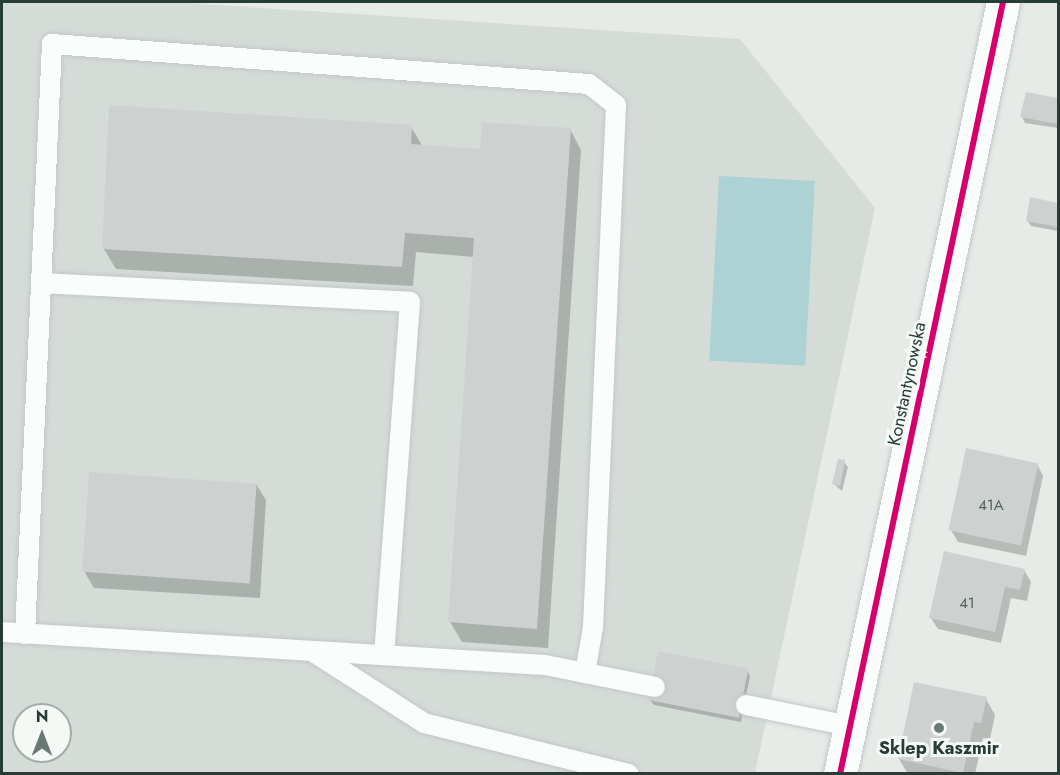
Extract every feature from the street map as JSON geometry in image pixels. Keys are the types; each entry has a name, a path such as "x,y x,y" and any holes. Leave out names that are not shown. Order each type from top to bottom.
{"street":[{"name":"Konstantynowska","path":"840,774 1003,2"}],"lane":[{"path":"25,634 52,44 589,84 616,105 594,627 585,673"},
{"path":"41,283 410,302 384,655"},
{"path":"2,632 545,665 655,687"},
{"path":"312,651 424,723 629,774"},
{"path":"746,705 850,726"}],"shaded area":[{"path":"2,2 171,2 740,39 875,208 755,773 2,774"}],"water":[{"path":"719,176 815,181 805,366 709,361"}],"building":[{"path":"1026,92 1058,98 1058,124 1020,117"},
{"path":"109,105 412,125 411,144 480,149 482,122 571,128 537,629 448,622 474,238 405,233 402,267 102,249"},
{"path":"1030,197 1058,203 1058,227 1026,221"},
{"path":"966,448 1038,463 1021,546 949,530"},
{"path":"838,459 845,460 840,486 832,484"},
{"path":"89,472 257,484 250,583 82,572"},
{"path":"944,551 1025,569 1020,590 1005,587 995,632 929,618"},
{"path":"658,651 748,669 739,718 648,700"},
{"name":"Sklep Kaszmir","path":"914,682 987,697 981,723 974,722 963,773 898,759"}],"cycle path":[{"path":"840,774 1003,2"}],"place":[{"name":"Sklep Kaszmir","path":"939,728"}]}
